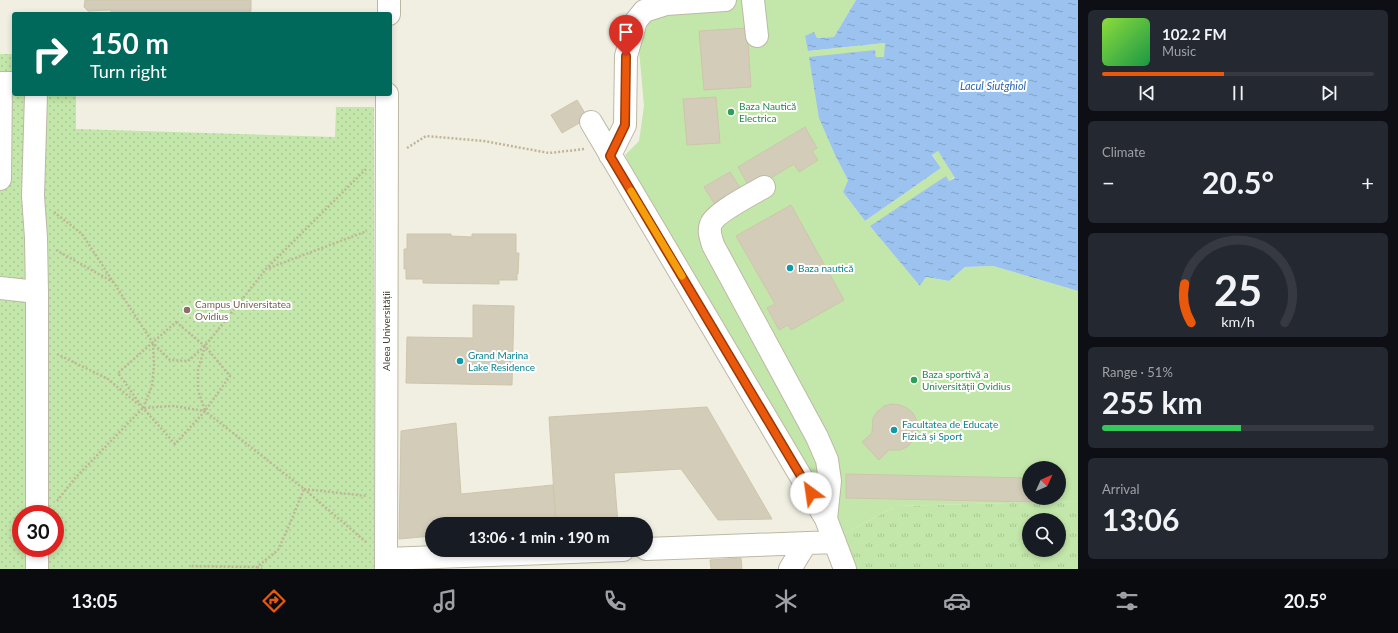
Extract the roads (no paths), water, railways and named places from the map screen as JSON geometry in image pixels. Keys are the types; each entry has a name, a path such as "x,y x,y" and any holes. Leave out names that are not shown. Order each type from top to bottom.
{"street":[{"path":"389,0 389,12"},
{"path":"606,149 625,125 626,56 636,21 644,11 666,4 725,0"},
{"path":"753,0 757,36"},
{"path":"0,179 1,83 12,83"},
{"path":"36,96 33,196 36,238 37,292 37,505"},
{"name":"Aleea Universității","path":"386,564 386,223 396,148 387,96"},
{"path":"590,122 826,519 845,569"},
{"path":"764,187 721,213 711,222 709,232 713,245 817,437 827,460 830,481 826,519"},
{"path":"0,288 37,292"},
{"path":"653,549 835,542"},
{"path":"790,569 806,543"},
{"path":"37,557 37,569"},
{"path":"386,564 446,563 528,557"}],"water":[{"name":"Lacul Siutghiol","path":"856,0 1078,0 1078,291 993,266 965,267 949,281 926,277 920,286 870,226 946,176 949,181 955,178 938,151 932,155 941,168 865,221 843,192 848,180 819,118 809,57 875,50 876,57 884,57 885,43 808,51 805,36 814,32 817,38 834,37"}],"place":[{"name":"Baza Nautică Electrica","path":"731,112"},
{"name":"Baza nautică","path":"790,268"},
{"name":"Campus Universitatea Ovidius","path":"187,310"},
{"name":"Grand Marina Lake Residence","path":"460,361"},
{"name":"Baza sportivă a Universității Ovidius","path":"914,380"},
{"name":"Facultatea de Educațe Fizică și Sport","path":"894,430"}]}
